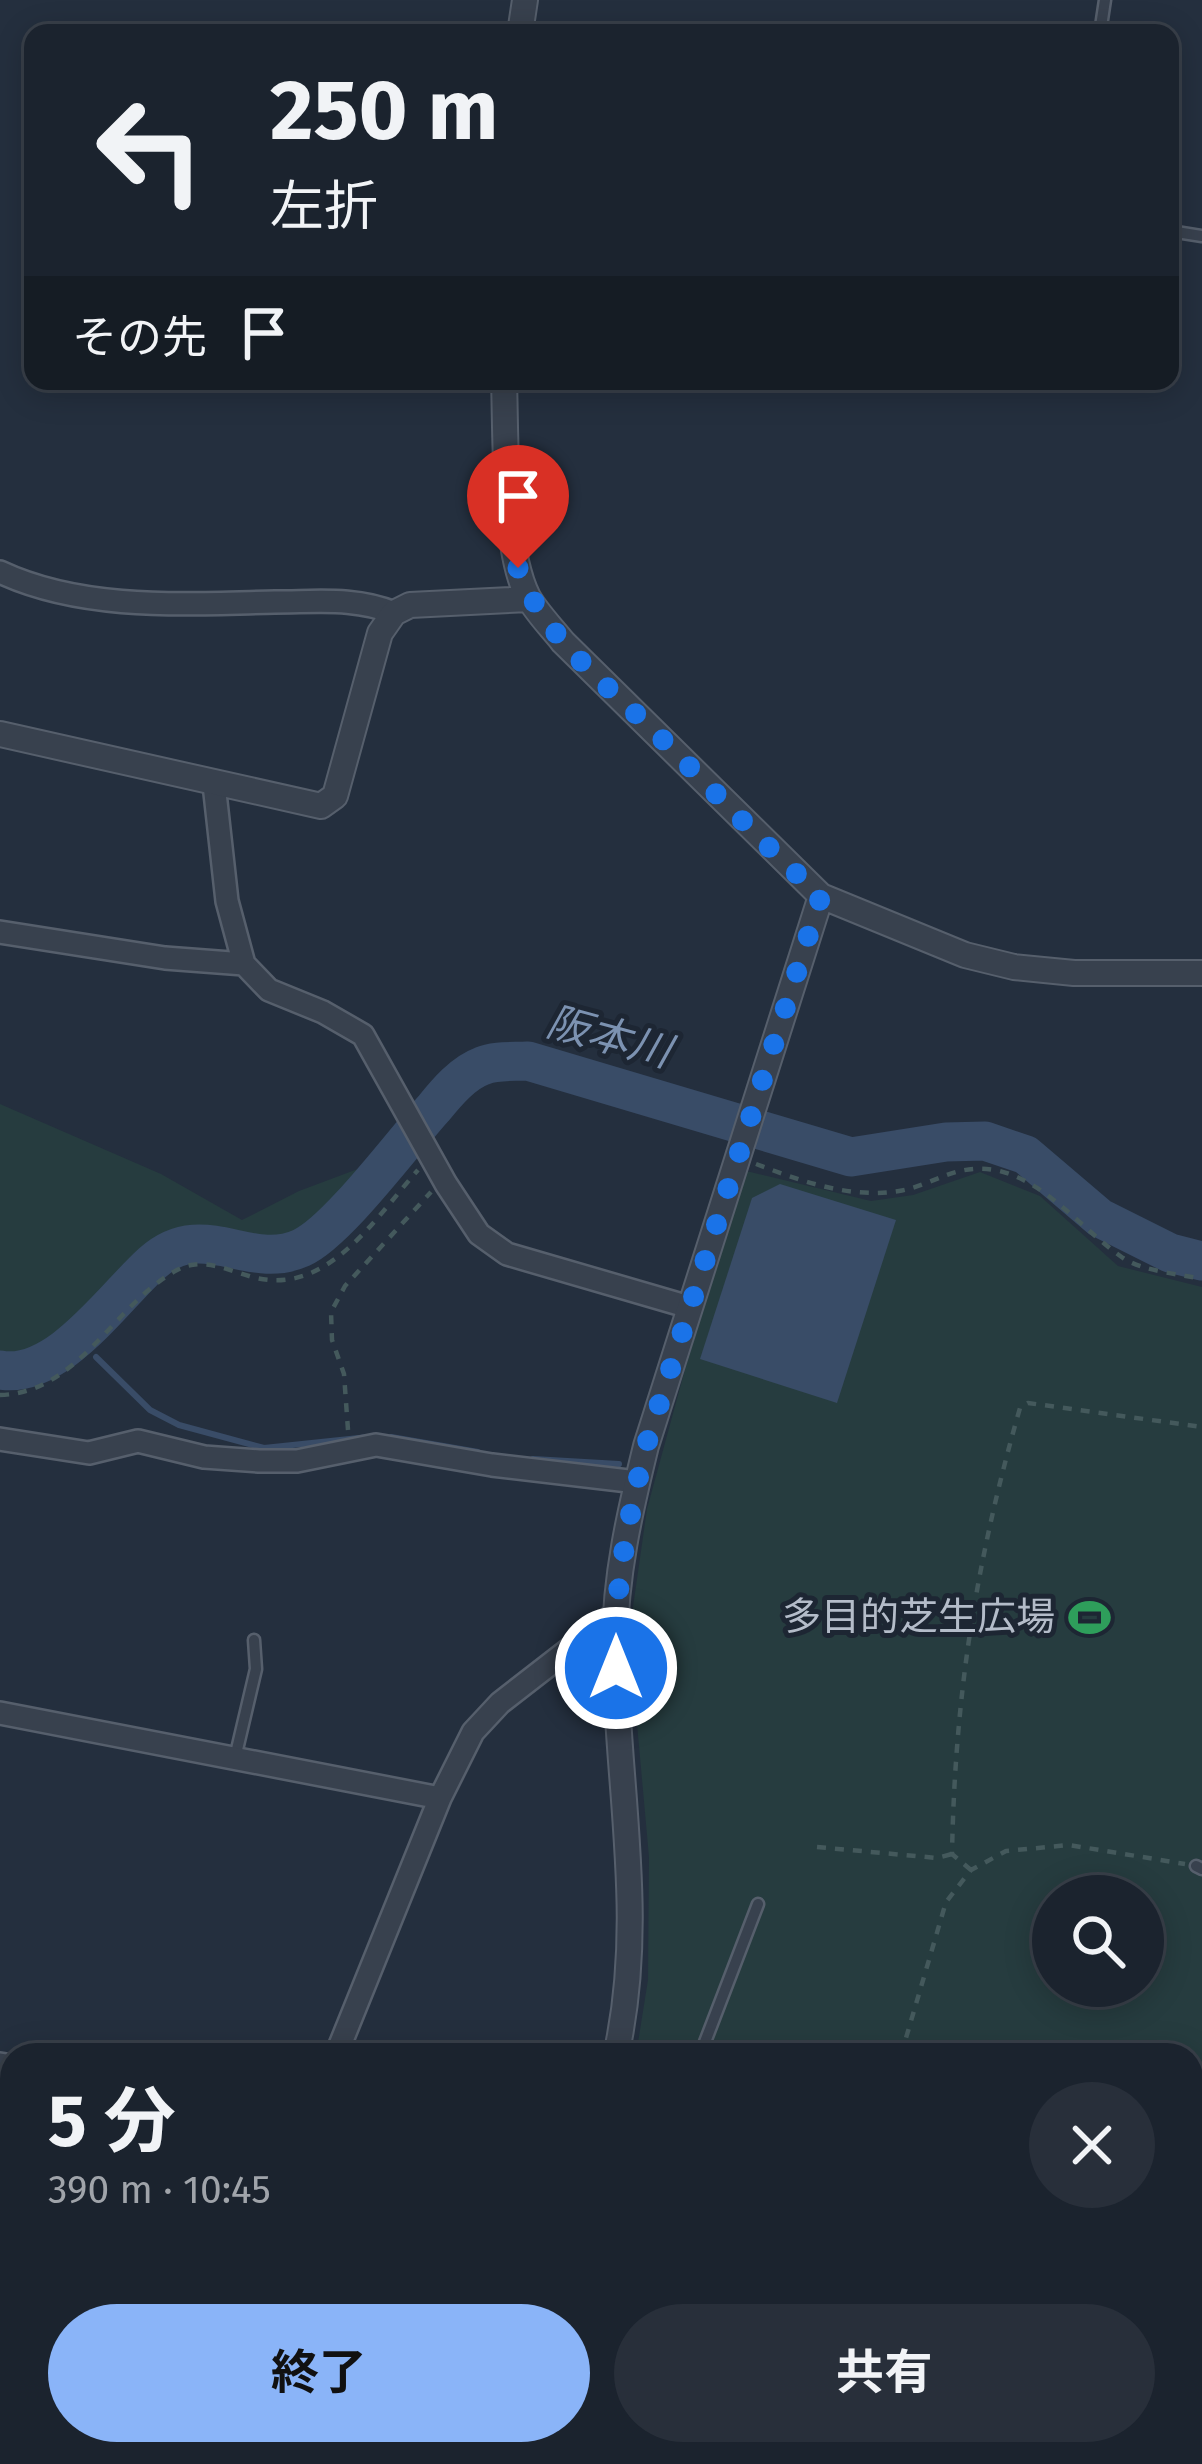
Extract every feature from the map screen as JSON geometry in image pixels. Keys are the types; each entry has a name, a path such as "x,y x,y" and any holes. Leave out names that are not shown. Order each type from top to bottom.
{"street":[{"path":"504,390 512,535 529,599 563,642 821,896 965,956 1014,968 1202,973"},
{"path":"0,572 68,596 206,603 365,601 394,613"},
{"path":"0,734 321,806 335,796 380,633 394,613 410,605 529,599"},
{"path":"214,784 227,901 244,964 269,990 363,1035 479,1234 507,1254 689,1306"},
{"path":"619,2043 633,1921 616,1693 616,1613 625,1534 689,1306 821,896"},
{"path":"0,932 165,958 244,964"},
{"path":"0,1439 88,1454 139,1442 204,1457 259,1462 297,1461 376,1445 492,1466 637,1482"},
{"path":"340,2043 440,1798 483,1720 616,1613"},
{"path":"0,1713 440,1798"}],"lane":[{"path":"235,1758 256,1669 254,1640"},
{"path":"705,2043 758,1904"}],"path":[{"path":"739,1153 796,1179 868,1194 905,1190 950,1172 998,1171 1028,1182 1127,1262 1202,1280"},
{"path":"0,1395 23,1394 56,1378 178,1270 210,1264 257,1279 318,1271 347,1251 430,1154"},
{"path":"349,1430 344,1374 331,1325 337,1298 432,1191 446,1184"},
{"path":"970,1870 952,1854 963,1663 985,1537 1020,1408 1028,1403 1202,1427"},
{"path":"905,2043 946,1902 970,1870 1006,1851 1069,1845 1199,1867"},
{"path":"817,1847 937,1858 952,1854"}],"green space":[{"path":"0,1104 161,1174 242,1220 299,1191 363,1167 331,1206 274,1247 181,1233 90,1312 31,1354 0,1351"},
{"path":"746,1171 871,1201 913,1195 980,1172 1040,1196 1118,1266 1202,1287 1202,2043 638,2043 648,1980 649,1857 629,1635 647,1509"}],"water":[{"path":"780,1184 896,1220 837,1403 700,1359 752,1198"}],"waterway":[{"name":"阪本川","path":"0,1370 22,1370 63,1350 171,1250 208,1244 281,1254 316,1239 456,1084 475,1069 499,1062 528,1061 851,1157 946,1142 985,1141 1026,1155 1100,1218 1170,1253 1202,1261"},
{"name":"阪本川","path":"72,1341 79,1345"},
{"path":"96,1357 150,1410 179,1425 264,1448 378,1436"},
{"path":"391,1437 478,1452"},
{"path":"533,1459 619,1464"}],"place":[{"name":"多目的芝生広場","path":"1089,1617"}],"route":[{"path":"518,568 529,599 563,642 821,896 646,1446 625,1534 616,1613 616,1668"}]}
